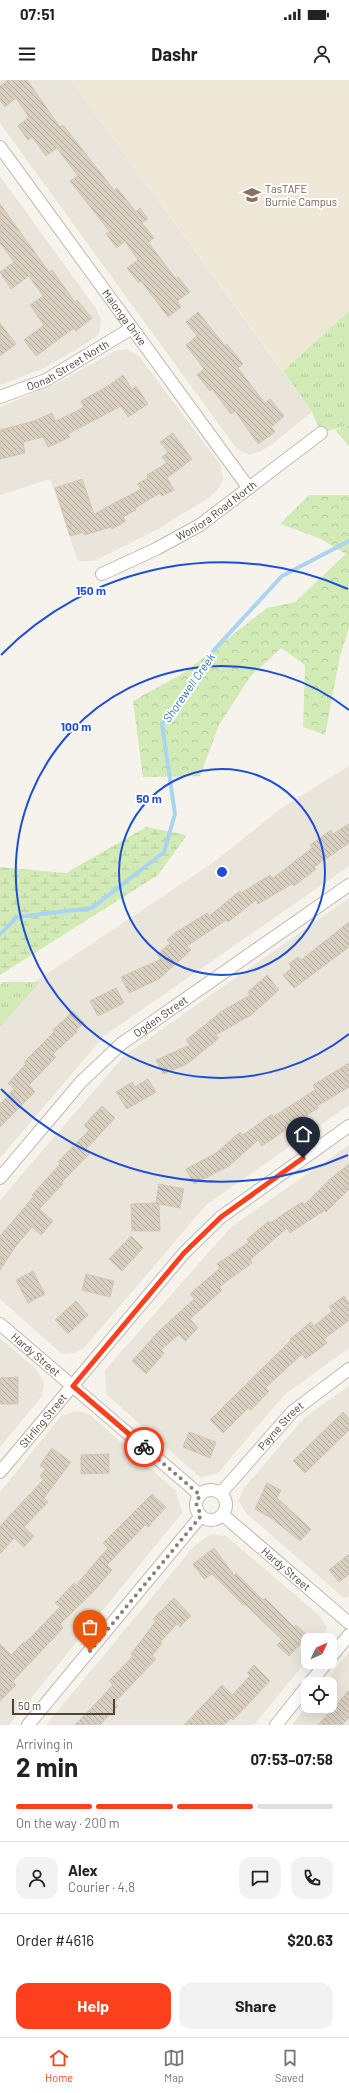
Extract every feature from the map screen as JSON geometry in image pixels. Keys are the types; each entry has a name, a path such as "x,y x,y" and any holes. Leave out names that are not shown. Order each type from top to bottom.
{"street":[{"name":"Malonga Drive","path":"0,147 248,487"},
{"name":"Oonah Street North","path":"0,397 46,380 132,328"},
{"name":"Woniora Road North","path":"102,574 156,549 200,525 321,433"},
{"name":"Ogden Street","path":"0,1178 81,1082 121,1044 349,885"},
{"name":"Stirling Street","path":"0,1472 184,1253 221,1217 349,1126"},
{"name":"Hardy Street","path":"0,1324 200,1495"},
{"name":"Payne Street","path":"221,1493 292,1412 349,1369"},
{"path":"212,1489 221,1493 224,1496 227,1506 223,1514 210,1520 201,1516 196,1503 200,1495 212,1489"},
{"name":"Hardy Street","path":"223,1514 349,1623"},
{"path":"28,1725 201,1516"},
{"path":"337,1650 349,1635"},
{"path":"315,1677 321,1669"},
{"path":"276,1725 301,1694"}],"shaded area":[{"path":"0,80 71,80 312,412 271,445 259,452 249,455 236,448 0,123"},
{"name":"TasTAFE Burnie Campus","path":"71,80 349,80 349,311 283,371"},
{"path":"0,176 95,307 101,319 99,334 84,345 42,369 0,385"},
{"path":"126,349 139,356 220,464 223,479 217,491 207,499 158,529 94,561 78,561 50,479 0,495 0,407 60,382 115,351"},
{"path":"349,766 349,866 104,1036 0,1158 0,1023 30,985 211,864 283,807"},
{"path":"349,898 349,1105 206,1205 84,1348 75,1353 62,1354 0,1299 0,1200 124,1056"},
{"path":"349,1145 349,1348 284,1395 218,1473 201,1478 106,1394 105,1370 231,1227"},
{"path":"0,1338 36,1369 44,1383 42,1396 0,1447"},
{"path":"349,1386 349,1596 344,1598 246,1513 239,1501 243,1489 305,1417"},
{"path":"76,1411 89,1414 176,1491 182,1513 9,1725 0,1725 0,1492 61,1416"},
{"path":"211,1534 226,1536 320,1616 327,1627 324,1633 301,1633 301,1668 254,1725 46,1725 195,1545"},
{"path":"349,1652 349,1725 292,1725 301,1713 337,1713 337,1677 329,1677"}],"green space":[{"path":"349,311 349,425 321,433 312,412 283,371"},
{"path":"349,425 349,446 335,430"},
{"path":"309,495 349,495 349,628 340,656 325,735 303,727 305,665 281,648 250,677 219,725 200,776 143,777 133,701 185,672 267,608 295,602 346,554 319,538 280,524"},
{"path":"146,827 187,835 158,875 0,975 0,867 66,873"},
{"path":"2,982 40,982 0,1027 0,985"}],"building":[{"path":"8,80 27,80 60,127 63,125 114,190 117,188 136,212 140,208 148,219 142,223 154,238 148,242 176,279 178,277 190,292 177,301 181,307 168,317 141,281 139,283 127,268 138,260 125,241 117,248 106,234 110,232 70,181 78,176 57,148 46,156 32,137 28,140 18,126 29,117 16,98 5,107 0,100 0,86"},
{"path":"0,204 49,272 52,270 75,302 77,300 92,318 76,331 74,328 36,356 24,340 44,325 30,305 43,296 29,276 11,289 0,272 14,262 0,243"},
{"path":"198,312 225,346 227,344 243,364 238,368 265,403 270,399 284,416 271,427 275,432 258,444 235,411 231,414 212,389 210,391 197,375 204,369 186,345 197,336 186,322"},
{"path":"0,323 16,344 0,356"},
{"path":"123,375 132,389 136,386 148,404 128,417 121,406 68,434 70,437 48,447 43,437 23,442 25,453 0,459 0,430 34,421 52,413 55,421 71,414 84,407 81,401 108,386"},
{"path":"173,433 192,459 167,478 174,490 162,496 160,493 135,508 136,510 123,517 126,521 112,529 111,527 84,535 84,532 70,536 55,488 82,479 94,514 141,489 137,484 148,478 147,475 167,463 162,457 168,452 160,442"},
{"path":"349,824 349,843 314,867 316,869 294,886 292,884 258,904 256,900 228,922 226,920 187,946 191,950 159,979 129,993 121,977 161,959 157,955 170,943 167,940 175,933 207,913 209,916 240,891 241,893 270,875 273,878 312,848 310,845 331,830 333,834"},
{"path":"349,922 349,947 294,988 283,975 292,968 289,964 298,957 301,960"},
{"path":"267,975 279,990 251,1015 216,1035 219,1038 187,1064 163,1074 156,1060 190,1045 186,1040 222,1011 250,995 248,992"},
{"path":"116,988 124,1003 98,1016 90,1001"},
{"path":"73,1011 84,1023 76,1030 77,1032 53,1054 56,1057 29,1085 35,1092 0,1127 0,1104 14,1089 8,1083 26,1064 24,1062 54,1032 53,1030"},
{"path":"349,1063 349,1087 317,1106 318,1108 262,1146 258,1140 229,1166 194,1184 186,1169 216,1153 240,1132 243,1135 272,1114 273,1117 315,1090 313,1085"},
{"path":"148,1079 156,1092 127,1109 116,1092 132,1082 135,1087"},
{"path":"102,1106 115,1118 86,1149 90,1153 61,1183 63,1184 39,1209 53,1221 41,1235 32,1227 16,1246 0,1270 0,1236 34,1196 32,1195 60,1164 58,1162 89,1130 84,1125"},
{"path":"349,1164 349,1189 326,1212 325,1210 290,1233 287,1228 250,1260 252,1263 219,1287 222,1290 190,1319 198,1328 185,1341 179,1334 161,1350 164,1353 146,1374 132,1361 159,1331 194,1299 190,1294 220,1268 217,1264 249,1242 247,1239 269,1221 270,1223 302,1202 304,1205 330,1179"},
{"path":"159,1184 184,1189 180,1208 159,1204 160,1231 132,1231 131,1204 156,1203"},
{"path":"131,1236 143,1248 122,1271 109,1259"},
{"path":"33,1271 45,1294 28,1303 16,1280"},
{"path":"86,1274 114,1281 110,1297 82,1290"},
{"path":"344,1296 349,1303 349,1320 324,1339 327,1343 306,1359 302,1354 265,1388 269,1391 251,1410 248,1408 223,1433 210,1420 291,1340 290,1339 311,1322 314,1326 332,1311 329,1307"},
{"path":"76,1301 88,1315 68,1334 55,1320"},
{"path":"18,1377 18,1404 0,1404 0,1378"},
{"path":"343,1412 349,1419 349,1430 305,1473 293,1461"},
{"path":"189,1432 216,1442 210,1458 183,1447"},
{"path":"52,1448 71,1462 44,1498 48,1502 24,1527 34,1536 24,1547 14,1538 0,1554 0,1526 44,1479 40,1476 45,1469 40,1465"},
{"path":"109,1454 109,1473 81,1474 81,1455"},
{"path":"267,1483 281,1490 277,1498 311,1529 300,1541 271,1518 255,1509"},
{"path":"152,1494 166,1507 148,1527 145,1525 107,1565 112,1570 95,1590 60,1624 63,1628 12,1682 16,1685 0,1701 0,1644 11,1655 24,1642 25,1643 60,1607 55,1603 74,1583 76,1585 108,1548 103,1543"},
{"path":"214,1548 234,1575 236,1573 263,1600 265,1598 294,1627 296,1625 305,1633 301,1633 301,1643 289,1656 277,1645 282,1640 245,1604 243,1605 212,1574 204,1579 193,1564"},
{"path":"349,1554 349,1574 339,1582 329,1570"},
{"path":"174,1598 191,1616 180,1627 177,1624 160,1642 162,1643 152,1656 156,1659 114,1703 118,1706 100,1725 75,1725 113,1685 109,1681 133,1656 131,1654 156,1621 153,1619"},
{"path":"254,1665 270,1681 233,1720 231,1718 224,1725 184,1725 222,1685 232,1695 250,1676 247,1673"},
{"path":"349,1690 349,1717 342,1725 318,1725 329,1713 337,1713 337,1704"}],"waterway":[{"name":"Shorewell Creek","path":"0,934 17,917 92,908 164,852 175,814 162,724 214,650 282,576 349,541"}],"way so far":[{"path":"90,1651 201,1516 196,1508 197,1499 200,1495 144,1447"}],"place":[{"name":"TasTAFE Burnie Campus","path":"252,195"}],"route":[{"path":"144,1447 73,1386 184,1253 221,1217 303,1158"}]}
